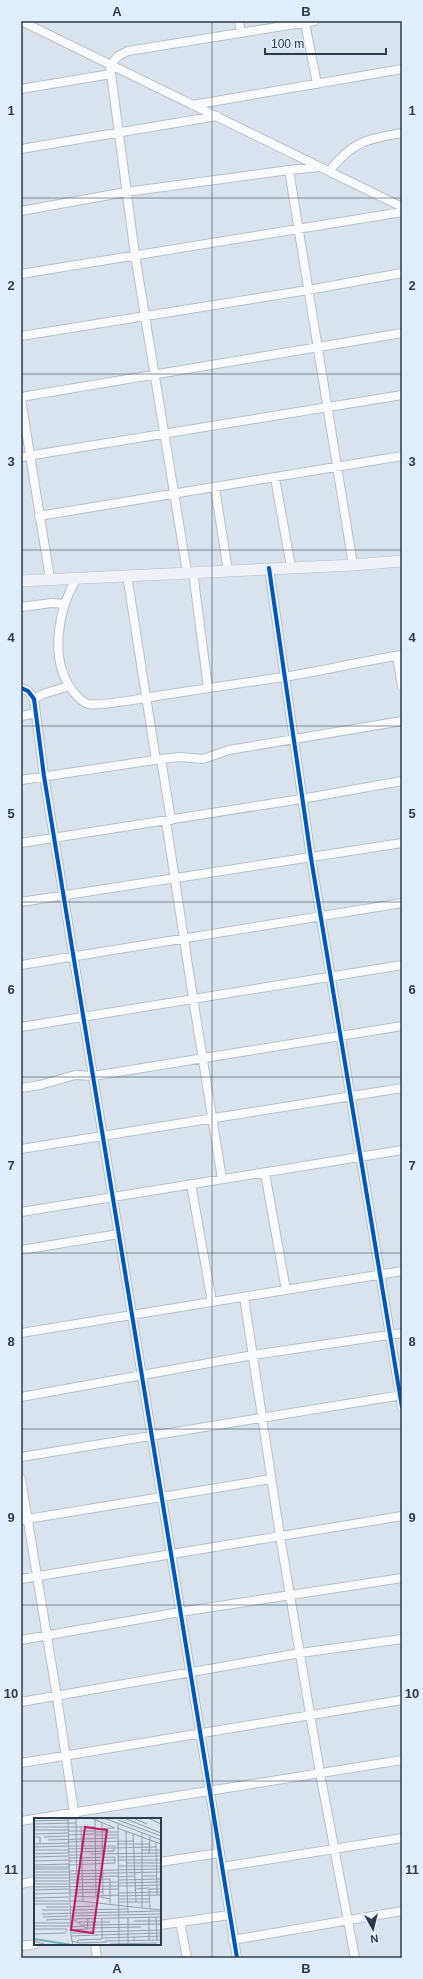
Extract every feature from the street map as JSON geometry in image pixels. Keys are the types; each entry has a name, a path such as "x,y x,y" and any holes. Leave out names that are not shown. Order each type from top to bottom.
{"street":[{"path":"21,21 25,26 111,70 217,116 402,207"},
{"path":"239,21 241,33"},
{"path":"208,688 190,572 174,494 135,255 111,70 118,56 128,51 314,21"},
{"path":"304,23 316,84"},
{"path":"193,105 402,69"},
{"path":"21,89 111,70"},
{"path":"21,149 217,116"},
{"path":"329,171 344,153 353,147 368,140 402,133"},
{"path":"21,211 126,192 320,167"},
{"path":"289,170 318,347 326,407 353,565"},
{"path":"21,274 402,212"},
{"path":"21,336 308,290 402,273"},
{"path":"50,579 39,516 25,457 21,398 402,333"},
{"path":"25,457 402,395"},
{"path":"39,516 337,468 402,456"},
{"path":"276,478 291,568"},
{"path":"215,488 228,571"},
{"path":"21,581 353,565 402,561"},
{"path":"269,568 301,799 331,977 349,1097 402,1407"},
{"path":"127,575 146,698 159,759 169,820 175,879 222,1180"},
{"path":"77,578 68,592 64,604 59,633 60,658 63,673 69,686 79,698 88,704 146,698 284,677 399,656 402,686"},
{"path":"21,607 52,603 64,604"},
{"path":"34,699 43,694 69,686"},
{"path":"21,688 28,691 34,699 44,776 152,1435 189,1673 237,1958"},
{"path":"21,716 36,714"},
{"path":"21,780 159,759 180,757 203,759 229,750 402,721"},
{"path":"21,843 301,799 402,781"},
{"path":"21,902 402,844"},
{"path":"21,965 402,903"},
{"path":"21,1027 402,965"},
{"path":"21,1088 40,1085 70,1076 93,1076 402,1026"},
{"path":"21,1149 402,1088"},
{"path":"21,1212 402,1150"},
{"path":"265,1173 286,1290"},
{"path":"191,1184 212,1302"},
{"path":"21,1250 119,1234"},
{"path":"21,1333 402,1271"},
{"path":"244,1297 280,1536 320,1773 355,1958"},
{"path":"21,1397 253,1355 402,1333"},
{"path":"21,1457 401,1395"},
{"path":"21,1479 24,1520 37,1576 75,1816"},
{"path":"24,1520 161,1496 271,1479"},
{"path":"21,1579 402,1516"},
{"path":"21,1640 180,1612 402,1578"},
{"path":"21,1702 300,1653 402,1638"},
{"path":"21,1763 402,1700"},
{"path":"53,1818 75,1816 210,1791 402,1760"},
{"path":"21,1821 34,1820"},
{"path":"222,1867 402,1838"},
{"path":"161,1862 219,1852"},
{"path":"21,1884 34,1882"},
{"path":"234,1940 402,1911"},
{"path":"161,1925 229,1914"},
{"path":"180,1922 186,1958"},
{"path":"21,1946 34,1944"},
{"path":"95,1945 97,1958"}],"cycle path":[{"path":"269,568 311,858 402,1407"},
{"path":"21,688 28,691 34,699 44,776 237,1958"}]}
